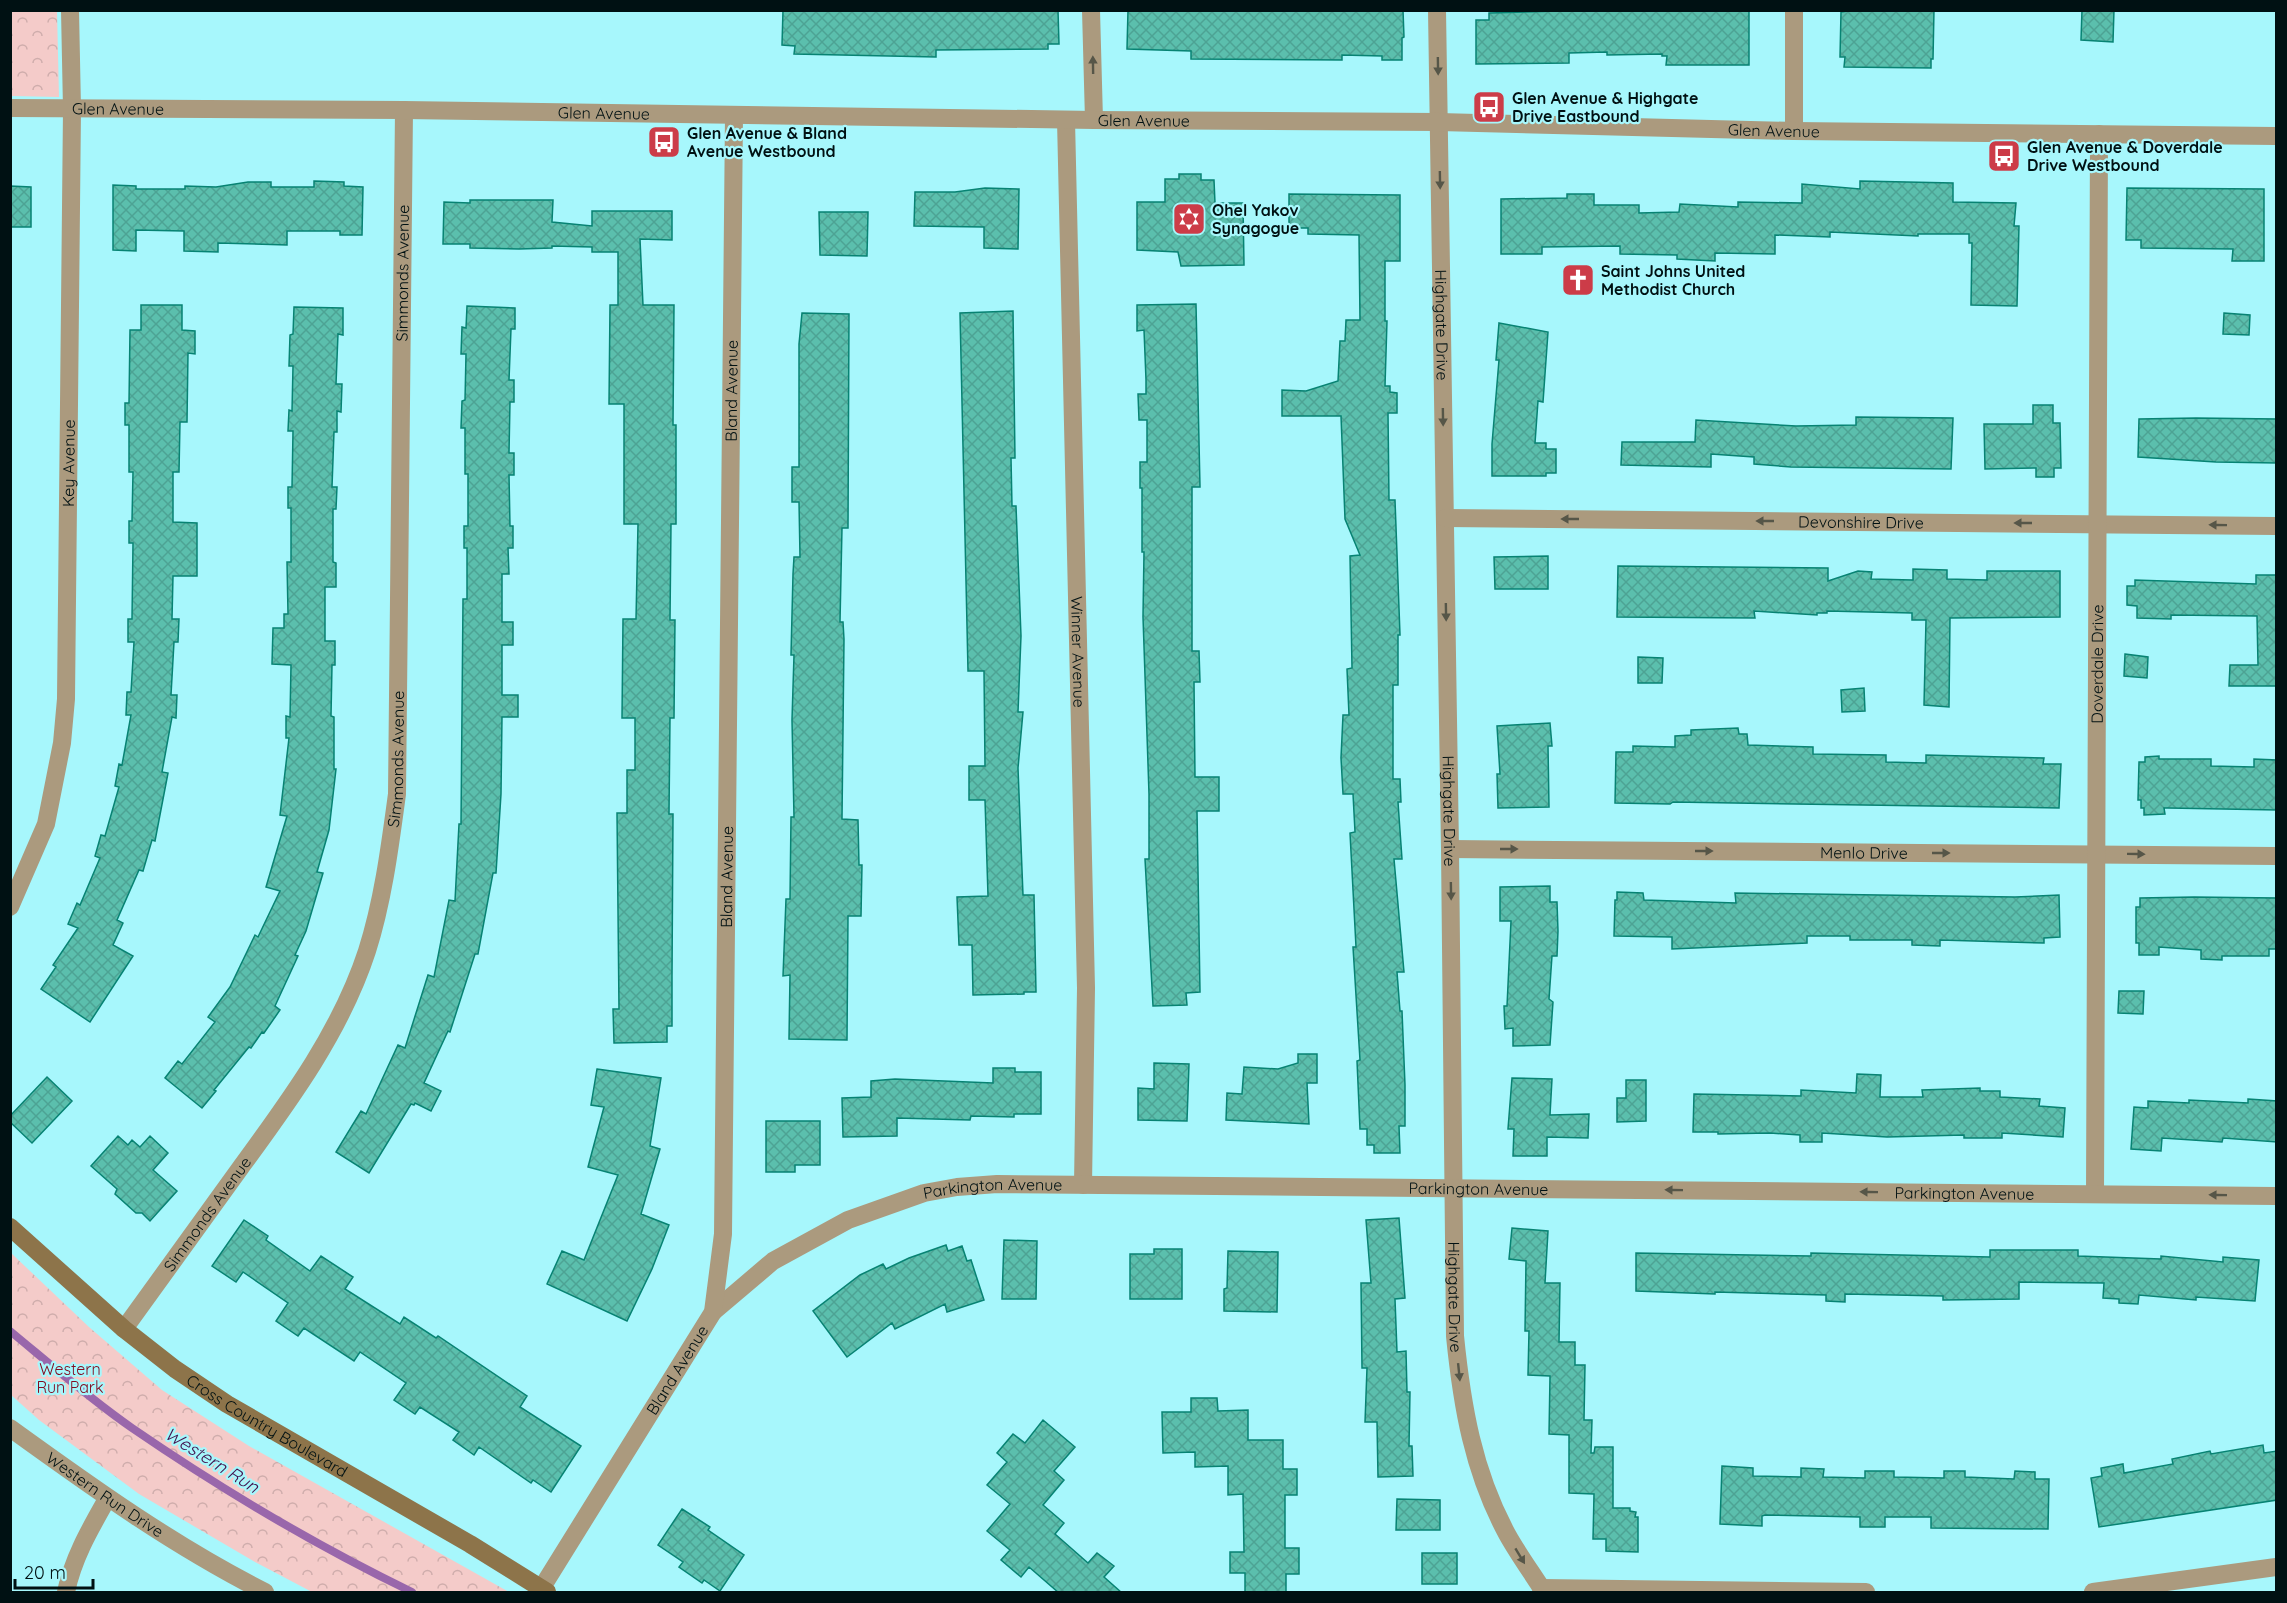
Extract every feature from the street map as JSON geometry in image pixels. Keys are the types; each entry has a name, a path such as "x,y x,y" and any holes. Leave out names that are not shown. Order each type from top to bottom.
{"main road":[{"name":"Cross Country Boulevard","path":"10,1227 124,1329 175,1369 227,1404 470,1544 544,1591"}],"street":[{"name":"Key Avenue","path":"10,907 46,824 62,743 66,699 72,109 70,10"},
{"path":"1091,10 1094,120"},
{"name":"Highgate Drive","path":"1437,10 1455,1336 1461,1396 1474,1451 1491,1499 1507,1533 1542,1590"},
{"path":"1794,10 1794,131"},
{"name":"Glen Avenue","path":"10,108 404,110 1066,120 1439,122 1794,131 2277,136"},
{"name":"Simmonds Avenue","path":"124,1329 286,1106 320,1053 346,1001 367,951 379,901 397,794 404,110"},
{"name":"Bland Avenue","path":"544,1591 713,1312 723,1234 734,115"},
{"name":"Winner Avenue","path":"1066,120 1086,988 1083,1185"},
{"name":"Doverdale Drive","path":"2095,1194 2099,134"},
{"name":"Devonshire Drive","path":"1445,518 2277,526"},
{"name":"Menlo Drive","path":"1450,849 2277,856"},
{"name":"Parkington Avenue","path":"713,1312 773,1261 848,1220 924,1194 957,1187 997,1184 2277,1196"},
{"name":"Western Run Drive","path":"10,1428 107,1498 169,1538 265,1593"},
{"path":"66,1593 70,1572 78,1553 107,1498"},
{"path":"2093,1593 2277,1567"},
{"path":"1542,1590 1866,1593"}],"green space":[{"path":"11,10 57,11 59,97 11,96"},
{"name":"Western Run Park","path":"10,1252 89,1327 162,1390 249,1446 509,1592 312,1592 255,1562 139,1494 39,1420 11,1395"}],"building":[{"path":"783,10 1058,10 1059,44 1048,44 1048,49 936,50 936,57 794,54 795,46 782,45"},
{"path":"1128,10 1403,10 1402,60 1382,60 1382,56 1342,55 1342,60 1191,59 1191,51 1127,49"},
{"path":"1749,10 1749,65 1666,65 1667,56 1662,56 1662,54 1607,55 1607,52 1569,53 1569,63 1476,64 1476,20 1489,20 1489,13"},
{"path":"1934,10 1931,68 1844,67 1845,57 1840,57 1841,12"},
{"path":"2082,10 2114,10 2113,42 2081,40"},
{"path":"1179,174 1201,174 1201,180 1214,180 1215,203 1243,203 1244,265 1181,266 1178,252 1137,250 1137,202 1165,202 1165,179 1179,179"},
{"path":"314,181 344,182 344,186 363,187 362,235 340,235 340,231 287,231 287,245 218,243 218,252 184,251 184,231 136,230 136,251 113,250 113,185 136,186 136,189 185,189 185,186 216,187 248,182 271,182 271,187 314,187"},
{"path":"1860,181 1953,183 1953,202 2016,203 2014,226 2019,226 2017,306 1971,305 1972,243 1969,243 1969,234 1918,234 1918,236 1830,232 1830,237 1775,235 1775,254 1715,253 1715,261 1677,259 1677,255 1620,254 1620,246 1542,247 1542,254 1501,254 1501,199 1567,198 1567,194 1594,194 1594,205 1639,205 1639,213 1679,212 1680,204 1738,207 1738,202 1802,203 1802,184 1860,189"},
{"path":"10,186 31,187 31,227 10,227"},
{"path":"985,188 1019,189 1018,249 984,248 984,227 914,226 915,192 955,192"},
{"path":"2127,188 2264,189 2264,261 2232,261 2233,249 2141,248 2141,240 2126,240"},
{"path":"1289,194 1400,195 1400,261 1385,261 1385,321 1387,321 1385,386 1390,386 1390,392 1397,393 1397,413 1388,413 1389,500 1395,500 1400,635 1398,635 1398,685 1393,685 1393,779 1400,779 1401,802 1398,802 1402,859 1394,859 1404,972 1397,972 1400,1011 1402,1011 1405,1085 1405,1126 1399,1126 1400,1153 1374,1153 1374,1145 1367,1145 1367,1129 1360,1129 1357,1061 1360,1060 1353,947 1356,947 1350,833 1355,832 1353,794 1343,794 1341,758 1343,715 1349,715 1347,669 1352,668 1350,556 1360,555 1345,519 1341,416 1282,416 1282,390 1306,391 1338,381 1340,341 1345,341 1346,320 1360,320 1359,235 1308,234 1308,228 1289,228"},
{"path":"470,200 553,200 552,222 592,226 592,211 672,211 672,240 640,239 643,305 674,305 673,425 676,425 676,524 671,524 670,620 675,620 674,718 670,718 669,814 673,814 672,1026 667,1026 667,1042 614,1043 613,1009 619,1009 617,813 627,813 627,770 635,770 635,718 622,718 623,619 636,619 638,524 624,524 624,404 609,404 610,305 618,305 618,252 592,252 592,247 552,246 552,248 519,249 470,248 470,244 443,244 444,202 470,203"},
{"path":"819,212 868,212 867,256 820,255"},
{"path":"1196,304 1200,487 1192,487 1192,651 1199,651 1200,682 1194,682 1195,777 1219,777 1219,811 1197,811 1200,992 1186,993 1187,1005 1153,1006 1145,859 1149,859 1149,794 1143,617 1144,552 1142,552 1142,488 1140,488 1140,462 1147,462 1147,420 1139,420 1138,394 1146,394 1146,380 1144,330 1137,331 1137,305"},
{"path":"141,305 182,305 182,330 195,331 195,354 188,353 187,422 180,422 179,472 173,472 173,522 197,523 197,576 173,576 172,619 179,619 178,642 174,642 171,695 177,695 176,718 172,717 162,772 168,773 155,841 152,840 143,871 139,870 117,920 123,923 113,945 133,956 90,1022 41,989 56,967 53,965 78,928 68,924 77,903 80,905 100,858 95,856 101,835 105,836 119,787 115,786 119,764 122,765 131,715 126,715 127,692 131,692 134,642 128,642 128,619 132,619 133,543 129,543 129,521 132,521 133,472 129,472 129,425 125,425 125,403 129,403 130,330 141,330"},
{"path":"467,306 515,308 515,329 511,329 509,380 514,380 514,402 510,402 509,453 514,453 514,475 509,475 513,548 508,548 509,574 502,574 502,622 513,622 513,645 502,645 502,695 518,695 518,717 502,717 501,794 496,873 493,873 478,954 475,954 450,1032 448,1031 424,1083 441,1091 431,1111 415,1103 411,1104 369,1173 336,1152 361,1111 366,1114 398,1045 405,1048 428,975 434,977 449,900 455,901 459,824 461,824 463,599 467,599 467,548 464,548 464,526 468,526 468,474 465,474 465,428 461,428 462,401 465,400 466,354 461,354 462,327 466,328"},
{"path":"294,307 343,308 343,335 338,334 336,384 342,384 341,412 337,411 337,432 334,432 332,487 337,487 336,509 333,509 333,562 336,563 336,587 325,587 325,641 335,641 331,716 334,717 334,769 336,769 329,830 317,872 323,873 306,931 295,955 298,956 275,1006 280,1010 264,1033 262,1032 214,1090 216,1091 202,1108 165,1078 178,1061 182,1064 215,1022 208,1017 230,987 255,935 258,937 280,891 266,887 287,816 280,815 289,738 286,738 286,716 290,717 291,665 272,664 273,628 284,628 284,614 288,614 287,562 291,562 291,508 288,508 288,487 292,487 293,431 288,431 289,410 292,411 293,366 289,366"},
{"path":"1013,311 1015,458 1011,458 1012,506 1016,506 1021,636 1018,712 1023,712 1018,768 1023,895 1034,895 1036,992 973,995 972,945 959,945 957,897 988,896 985,800 969,800 969,766 985,766 984,671 968,671 960,313"},
{"path":"802,313 849,314 848,528 842,528 840,622 843,622 844,639 842,819 858,820 859,865 862,865 861,916 848,916 847,1040 789,1039 790,975 783,976 786,899 790,899 791,817 794,817 792,720 794,655 791,655 794,557 800,557 799,502 792,502 792,467 799,467 799,344"},
{"path":"2224,313 2250,315 2249,335 2223,334"},
{"path":"1499,323 1548,332 1543,402 1538,401 1535,443 1546,443 1546,449 1556,449 1556,473 1546,473 1546,476 1492,476"},
{"path":"2033,405 2053,405 2053,423 2060,423 2061,468 2054,468 2054,477 2036,477 2036,468 1985,469 1984,424 2033,424"},
{"path":"1856,417 1953,418 1951,469 1791,467 1754,464 1754,457 1711,454 1711,467 1621,465 1622,442 1695,442 1696,420 1796,426 1856,425"},
{"path":"2139,419 2277,419 2277,463 2138,457"},
{"path":"1548,556 1548,589 1495,589 1494,557"},
{"path":"1618,566 1828,568 1828,581 1858,571 1872,572 1871,579 1913,580 1913,569 1947,570 1947,579 1987,580 1987,571 2060,571 2060,617 1950,618 1949,707 1924,705 1926,620 1912,620 1912,613 1827,611 1827,613 1817,613 1817,615 1754,611 1755,618 1617,617"},
{"path":"2256,575 2277,575 2277,686 2229,686 2230,665 2258,665 2257,616 2171,615 2171,619 2137,618 2137,606 2127,605 2127,586 2135,586 2135,580 2256,584"},
{"path":"2125,654 2148,657 2147,678 2124,676"},
{"path":"1638,657 1663,658 1662,683 1638,683"},
{"path":"1864,688 1865,711 1842,712 1841,690"},
{"path":"1550,723 1552,746 1548,746 1549,807 1498,808 1497,774 1500,774 1497,726"},
{"path":"1738,728 1739,734 1747,734 1748,745 1813,747 1813,754 1886,755 1886,762 1926,763 1926,755 2044,758 2043,764 2061,764 2059,808 1615,803 1616,752 1633,752 1633,746 1675,747 1675,736 1691,735 1691,730"},
{"path":"2159,756 2159,759 2211,759 2211,766 2254,767 2254,759 2277,760 2277,810 2164,808 2165,814 2144,815 2141,800 2138,800 2139,762 2145,762 2145,757"},
{"path":"1550,886 1550,902 1557,902 1558,931 1557,956 1552,956 1549,999 1553,1002 1550,1045 1513,1046 1513,1028 1505,1029 1504,1006 1507,1006 1511,921 1500,921 1500,887"},
{"path":"1617,892 1643,893 1644,900 1736,903 1735,893 2015,897 2059,895 2060,937 2044,938 2044,943 1940,940 1940,946 1912,945 1912,940 1850,940 1850,936 1807,936 1807,943 1672,949 1672,937 1614,936"},
{"path":"2140,898 2277,898 2277,949 2269,949 2269,956 2222,956 2222,960 2201,959 2201,950 2159,947 2159,955 2139,955 2139,943 2136,943 2136,907 2140,907"},
{"path":"2119,991 2144,991 2143,1014 2118,1013"},
{"path":"1298,1054 1317,1054 1317,1083 1307,1083 1309,1124 1226,1120 1227,1093 1242,1094 1244,1067 1278,1069 1298,1063"},
{"path":"1154,1063 1189,1064 1187,1121 1138,1120 1138,1088 1154,1089"},
{"path":"993,1068 1015,1068 1015,1072 1041,1072 1041,1114 1014,1114 1014,1117 971,1116 970,1120 897,1118 897,1136 843,1137 842,1098 871,1097 871,1081 895,1079 993,1083"},
{"path":"597,1069 661,1078 650,1146 660,1149 641,1214 669,1225 652,1269 627,1321 547,1284 562,1251 584,1260 618,1175 588,1167 604,1107 591,1105"},
{"path":"1857,1074 1881,1075 1880,1097 1923,1097 1922,1090 1980,1088 1980,1091 2000,1091 2000,1097 2040,1099 2039,1106 2065,1108 2063,1137 2002,1133 2002,1138 1964,1138 1964,1135 1887,1137 1822,1133 1822,1142 1800,1142 1800,1135 1693,1132 1694,1094 1801,1096 1801,1090 1856,1093"},
{"path":"47,1077 72,1101 32,1143 10,1122 10,1116"},
{"path":"1512,1078 1552,1079 1550,1115 1589,1114 1588,1138 1547,1137 1547,1156 1513,1156 1514,1129 1508,1129"},
{"path":"1626,1080 1646,1080 1646,1121 1617,1122 1617,1098 1626,1098"},
{"path":"2248,1099 2277,1101 2277,1142 2223,1138 2222,1142 2162,1138 2161,1151 2131,1149 2134,1107 2148,1108 2148,1101 2189,1103 2189,1100 2248,1103"},
{"path":"766,1121 820,1121 820,1165 795,1165 795,1172 766,1172"},
{"path":"118,1136 128,1145 132,1140 140,1147 150,1136 168,1153 153,1170 177,1191 150,1221 142,1213 136,1213 115,1194 117,1189 91,1166"},
{"path":"1399,1218 1405,1298 1395,1299 1397,1352 1406,1351 1407,1392 1410,1392 1409,1446 1412,1446 1413,1476 1378,1477 1377,1422 1365,1422 1367,1368 1362,1368 1361,1283 1371,1283 1366,1220"},
{"path":"244,1220 268,1236 266,1240 310,1271 321,1256 353,1277 345,1289 400,1324 404,1317 436,1338 438,1336 527,1396 520,1407 581,1446 551,1492 533,1480 531,1483 479,1447 474,1455 453,1440 459,1432 420,1407 415,1414 394,1400 406,1383 360,1352 354,1361 304,1328 298,1336 276,1321 288,1303 243,1272 236,1282 212,1266"},
{"path":"1512,1228 1548,1231 1545,1283 1560,1283 1559,1342 1575,1342 1575,1365 1585,1365 1584,1420 1592,1420 1591,1453 1594,1453 1595,1447 1613,1447 1613,1508 1630,1508 1630,1511 1636,1512 1638,1552 1606,1551 1606,1539 1593,1539 1594,1494 1569,1493 1569,1435 1549,1434 1550,1376 1528,1375 1529,1331 1525,1331 1526,1261 1509,1259"},
{"path":"1004,1240 1037,1241 1036,1299 1002,1299"},
{"path":"946,1245 948,1251 962,1246 967,1261 971,1260 984,1300 947,1312 945,1304 895,1329 892,1323 847,1357 813,1311 860,1275 883,1264 886,1269"},
{"path":"1154,1249 1182,1249 1182,1299 1130,1299 1130,1254 1154,1254"},
{"path":"1990,1250 2078,1250 2078,1256 2161,1259 2161,1256 2223,1262 2223,1257 2259,1260 2255,1301 2196,1297 2196,1300 2139,1295 2138,1304 2119,1303 2119,1299 2103,1298 2104,1283 2019,1282 2019,1299 1943,1300 1943,1296 1845,1294 1845,1302 1826,1301 1826,1295 1636,1291 1636,1253 1811,1256 1811,1253 1990,1257"},
{"path":"1228,1251 1278,1252 1277,1312 1224,1311"},
{"path":"1191,1398 1217,1398 1218,1411 1248,1410 1248,1440 1283,1440 1283,1469 1297,1469 1297,1495 1285,1495 1285,1548 1299,1548 1299,1574 1286,1574 1286,1593 1245,1593 1245,1573 1230,1573 1230,1552 1244,1552 1243,1494 1228,1495 1228,1466 1195,1467 1195,1452 1163,1453 1162,1412 1191,1412"},
{"path":"1043,1420 1075,1447 1054,1471 1064,1480 1043,1505 1064,1523 1055,1534 1088,1563 1097,1553 1114,1566 1104,1577 1122,1593 1059,1593 1029,1567 1021,1577 1001,1560 1010,1550 987,1531 1010,1504 987,1485 1007,1462 997,1453 1013,1434 1025,1443"},
{"path":"2263,1445 2264,1453 2277,1451 2277,1500 2099,1527 2091,1478 2102,1476 2101,1468 2123,1464 2124,1473 2173,1464 2172,1459 2210,1451 2211,1454"},
{"path":"1722,1466 1753,1468 1753,1476 1801,1477 1801,1468 1824,1469 1823,1477 1865,1478 1865,1471 1894,1471 1894,1477 1944,1478 1944,1471 1965,1471 1965,1477 2014,1479 2015,1471 2035,1472 2035,1479 2049,1479 2048,1529 1931,1528 1931,1517 1885,1517 1885,1527 1860,1527 1860,1517 1765,1515 1762,1516 1762,1526 1720,1524"},
{"path":"1397,1499 1440,1500 1440,1530 1396,1530"},
{"path":"682,1509 710,1527 708,1530 744,1555 720,1591 704,1580 702,1583 679,1567 683,1562 658,1545"},
{"path":"1422,1553 1457,1553 1457,1584 1422,1584"}],"waterway":[{"name":"Western Run","path":"10,1331 116,1417 166,1451 304,1536 412,1592"}],"place":[{"name":"Glen Avenue & Highgate Drive Eastbound","path":"1489,107"},
{"name":"Glen Avenue & Bland Avenue Westbound","path":"664,142"},
{"name":"Glen Avenue & Doverdale Drive Westbound","path":"2004,156"},
{"name":"Ohel Yakov Synagogue","path":"1189,219"},
{"name":"Saint Johns United Methodist Church","path":"1578,280"}]}
